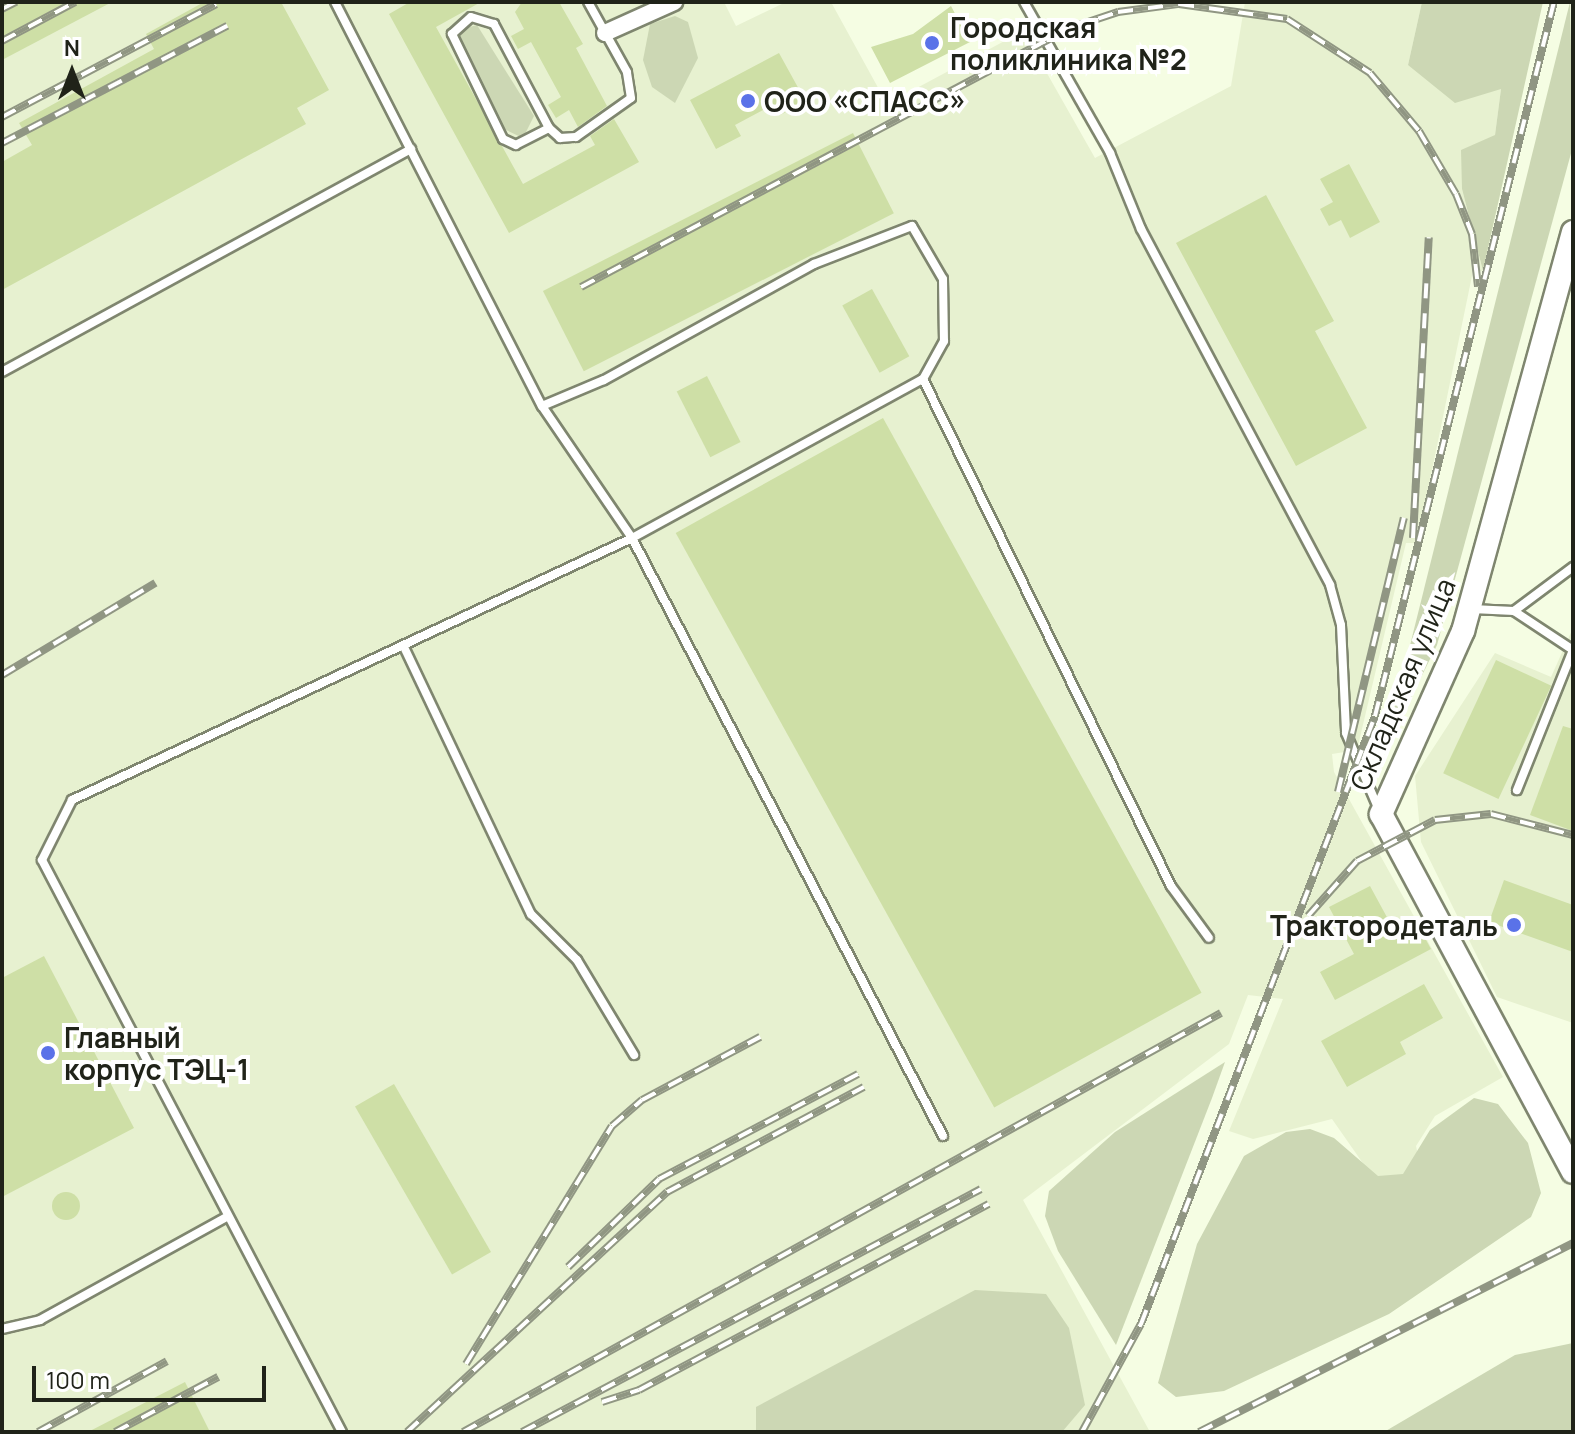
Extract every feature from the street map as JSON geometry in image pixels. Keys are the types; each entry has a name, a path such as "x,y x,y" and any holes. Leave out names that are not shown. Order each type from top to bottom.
{"street":[{"path":"605,33 674,2"},
{"name":"Складская улица","path":"1573,232 1470,609 1381,814 1573,1172"}],"lane":[{"path":"335,2 542,406 632,538 943,1136"},
{"path":"549,128 516,145 503,139 456,54 456,25 471,17 494,24 549,128 560,138 576,137 627,106 630,79 588,2"},
{"path":"1024,2 1110,153 1141,229 1330,585 1341,625 1346,733 1381,814"},
{"path":"2,372 411,149"},
{"path":"342,1432 225,1218 42,860 72,800 632,538 923,379 944,341 943,279 912,226 814,264 604,380 542,406"},
{"path":"923,379 1165,875 1209,938"},
{"path":"1514,611 1573,567"},
{"path":"1470,609 1514,611 1573,650 1517,790"},
{"path":"404,647 531,914 577,960 634,1055"},
{"path":"2,1329 40,1320 225,1218"}],"shaded area":[{"path":"2,2 724,2 736,26 786,2 831,2 887,104 1023,31 1095,158 1231,86 1245,2 1422,2 1408,65 1501,89 1495,135 1462,189 1483,271 1473,271 1417,543 1406,543 1357,750 1332,754 1334,772 1503,1077 1435,1116 1416,1146 1423,1179 1383,1192 1332,1119 1253,1139 1229,1131 1283,999 1248,995 1229,1044 1023,1200 1150,1432 2,1432"},
{"path":"1422,2 1543,2 1483,271 1462,189 1461,150 1495,135 1501,89 1455,103 1408,65"},
{"path":"1570,2 1573,146 1437,645 1383,754"},
{"path":"675,16 688,22 698,58 675,103 652,87 643,60 650,24"},
{"path":"477,25 534,116 523,138 504,129 457,43 462,29"},
{"path":"1573,628 1573,1023 1497,997 1421,842 1415,776 1495,653 1551,677"},
{"path":"1225,1062 1116,1345 1058,1251 1045,1216 1049,1191 1115,1132"},
{"path":"1474,1098 1498,1104 1528,1143 1541,1193 1531,1217 1389,1314 1224,1391 1176,1397 1158,1383 1197,1244 1244,1156 1286,1132 1310,1129 1334,1138 1378,1176 1403,1174 1430,1130"},
{"path":"975,1290 1046,1294 1069,1328 1085,1405 1062,1432 756,1432 756,1407"},
{"path":"1573,1343 1573,1432 1384,1432 1515,1355"}],"building":[{"path":"2,2 112,2 2,60"},
{"path":"204,2 281,2 329,90 297,108 306,124 2,290 2,162 32,145 19,123 154,49 146,34"},
{"path":"410,2 481,2 436,27 523,184 595,145 590,136 614,119 639,162 509,233 389,14"},
{"path":"522,2 559,2 583,44 576,48 607,106 578,127 569,110 556,118 548,105 561,97 531,42 518,49 511,36 524,29 515,12"},
{"name":"Городская поликлиника №2","path":"951,6 970,42 890,83 871,47 913,34"},
{"name":"ООО «СПАСС»","path":"779,53 806,102 780,115 774,104 735,125 741,136 716,149 690,100"},
{"path":"853,133 894,213 584,371 543,291"},
{"path":"1349,164 1380,222 1350,238 1341,220 1329,226 1320,209 1333,202 1320,179"},
{"path":"1266,195 1334,321 1315,331 1367,428 1296,466 1176,243"},
{"path":"872,289 909,356 880,373 842,305"},
{"path":"707,376 741,442 710,457 677,391"},
{"path":"883,418 1202,993 994,1108 676,533"},
{"path":"1496,660 1551,686 1498,799 1443,773"},
{"path":"1563,726 1573,729 1573,831 1530,815"},
{"path":"1504,880 1573,905 1573,952 1489,922"},
{"path":"1370,886 1395,932 1420,929 1431,949 1335,1000 1320,972 1354,954 1329,907"},
{"name":"Главный корпус ТЭЦ-1","path":"44,956 134,1128 2,1197 2,978"},
{"path":"1424,984 1443,1018 1400,1042 1406,1054 1347,1087 1321,1041"},
{"path":"394,1084 491,1252 452,1275 355,1106"},
{"path":"66,1192 76,1196 80,1206 76,1216 66,1220 56,1216 52,1206 56,1196"},
{"path":"185,1382 210,1432 88,1432"}],"railway":[{"path":"2,9 16,2"},
{"path":"2,41 75,2"},
{"path":"1082,1432 1141,1324 1375,716 1554,2"},
{"path":"2,117 216,4"},
{"path":"581,287 1070,28 1118,12 1179,4 1287,19 1370,73 1419,131 1456,194 1472,234 1478,287"},
{"path":"2,143 227,26"},
{"path":"1413,538 1429,237"},
{"path":"1338,792 1404,518"},
{"path":"2,675 155,583"},
{"path":"1308,916 1357,861 1435,820 1491,814 1573,835"},
{"path":"463,1432 1221,1013"},
{"path":"466,1364 612,1126 642,1100 760,1037"},
{"path":"568,1267 659,1179 858,1074"},
{"path":"407,1432 667,1192 864,1087"},
{"path":"522,1432 981,1189"},
{"path":"602,1402 639,1390 989,1204"},
{"path":"1199,1432 1573,1243"},
{"path":"38,1432 167,1361"},
{"path":"115,1432 218,1377"}],"place":[{"name":"Городская поликлиника №2","path":"932,43"},
{"name":"ООО «СПАСС»","path":"748,101"},
{"name":"Трактородеталь","path":"1514,925"},
{"name":"Главный корпус ТЭЦ-1","path":"48,1053"}]}
